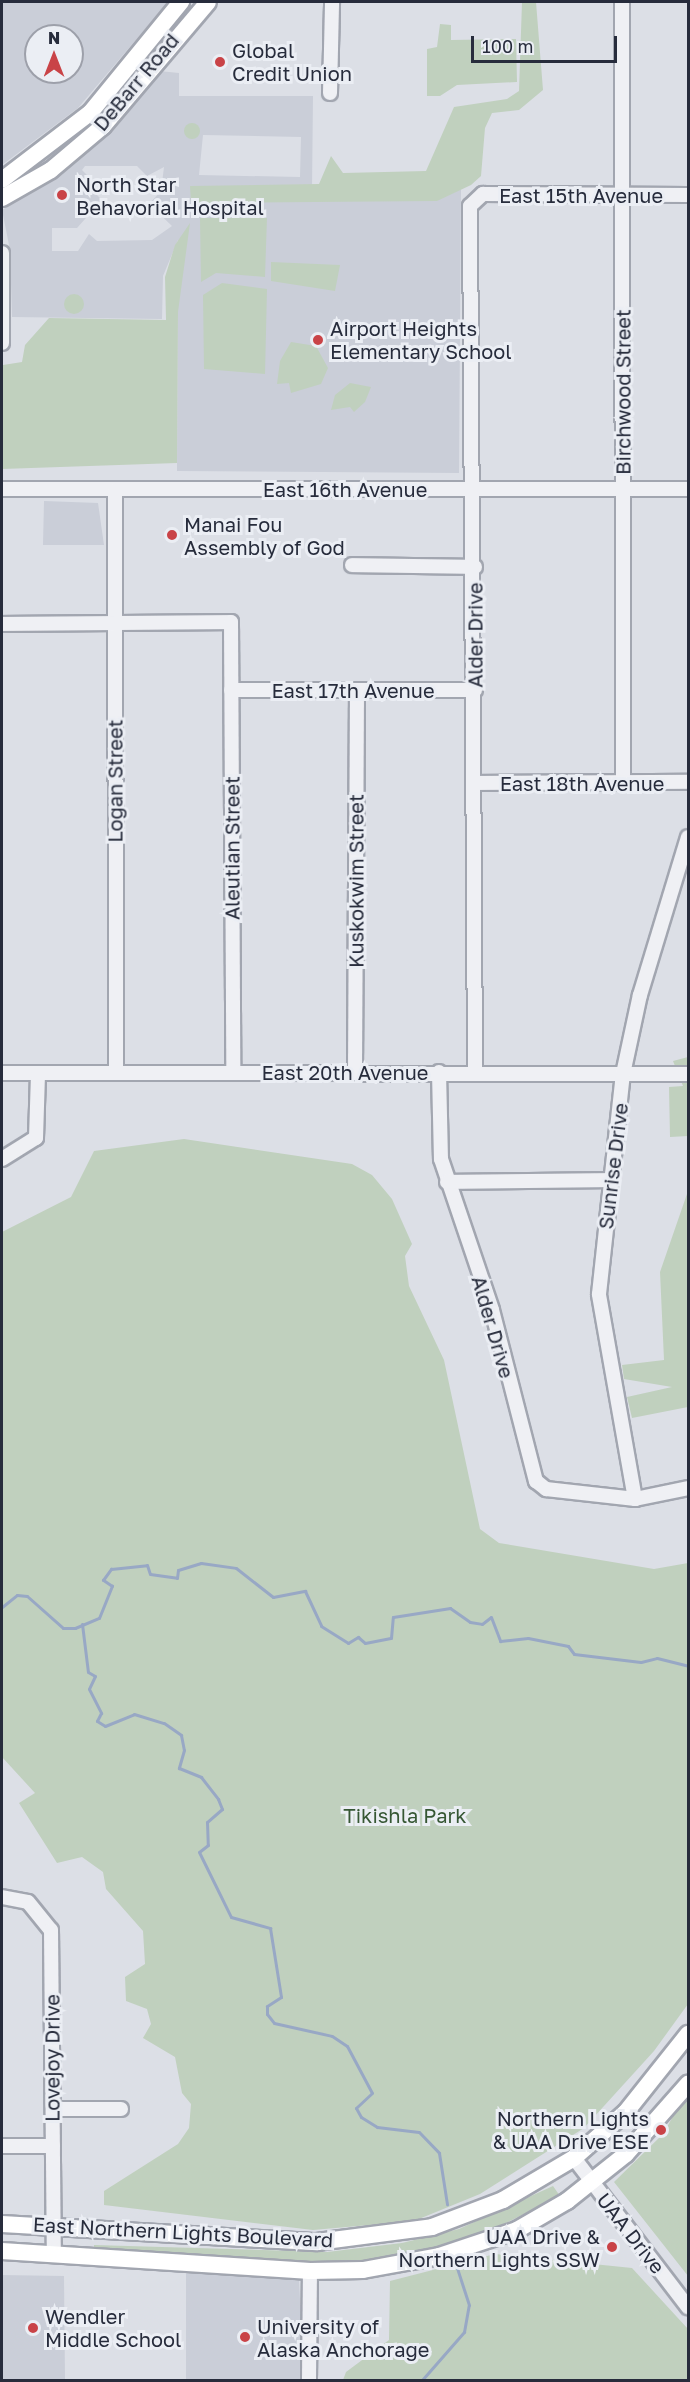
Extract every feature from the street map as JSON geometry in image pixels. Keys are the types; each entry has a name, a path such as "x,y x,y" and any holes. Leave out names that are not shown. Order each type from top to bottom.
{"main road":[{"name":"DeBarr Road","path":"2,180 90,113 181,2"},
{"name":"DeBarr Road","path":"2,198 51,170 103,126 208,2"},
{"name":"East Northern Lights Boulevard","path":"2,2224 54,2224 317,2242 391,2236 471,2215 574,2158 626,2112 688,2034"},
{"name":"East Northern Lights Boulevard","path":"2,2251 54,2251 310,2271 404,2264 480,2245 544,2216 591,2182 648,2132 688,2084"}],"street":[{"path":"323,2 330,35"},
{"path":"330,93 332,2"},
{"name":"Birchwood Street","path":"622,2 623,783"},
{"name":"East 15th Avenue","path":"474,199 483,194 688,195"},
{"name":"Alder Drive","path":"474,199 469,216 477,783 475,1072"},
{"path":"2,253 2,343"},
{"name":"East 16th Avenue","path":"2,489 688,489"},
{"name":"Logan Street","path":"115,490 116,1073"},
{"path":"352,565 475,567"},
{"name":"Aleutian Street","path":"115,623 231,622 233,1073"},
{"path":"2,624 115,623"},
{"name":"East 17th Avenue","path":"231,690 476,690"},
{"name":"Kuskokwim Street","path":"355,1072 357,690"},
{"name":"East 18th Avenue","path":"477,783 688,782"},
{"name":"Sunrise Drive","path":"635,1499 634,1474 602,1329 599,1294 623,1074 640,995 688,837"},
{"name":"Alder Drive","path":"439,1072 441,1159 492,1310 536,1481 546,1489 635,1499 688,1488"},
{"name":"East 20th Avenue","path":"2,1073 688,1074"},
{"path":"2,1159 36,1138 38,1073"},
{"path":"447,1182 610,1180"},
{"name":"Lovejoy Drive","path":"2,1897 28,1902 51,1930 54,2251"},
{"path":"53,2109 121,2109"},
{"path":"2,2146 53,2146"},
{"name":"UAA Drive","path":"574,2158 688,2307"},
{"path":"309,2380 310,2271"}],"shaded area":[{"path":"2,2 168,2 78,108 2,165"},
{"name":"Airport Heights Elementary School","path":"159,71 179,73 179,96 313,96 312,189 461,190 459,473 177,471 178,240 163,276 162,319 12,317 10,250 2,210 71,166","holes":["203,135 301,137 300,177 199,175","85,166 137,166 147,176 164,167 161,191 149,204 172,226 152,240 97,241 89,234 78,251 52,251 52,228 77,228 102,200 90,188 95,183 82,170"]},
{"path":"44,501 98,503 104,545 43,545"},
{"name":"University of Alaska Anchorage","path":"186,2269 299,2280 304,2380 186,2380"},
{"name":"Wendler Middle School","path":"2,2275 64,2276 65,2380 2,2380"}],"green space":[{"path":"522,2 536,2 543,90 519,110 492,113 485,128 481,176 471,185 437,201 191,203 190,186 319,184 331,156 343,173 426,171 454,107 507,99 519,91"},
{"path":"440,24 451,25 451,40 516,39 517,82 457,85 440,96 427,96 427,49 437,47"},
{"path":"189,123 195,123 200,131 198,137 189,139 184,134 184,128"},
{"path":"200,218 267,218 265,277 216,273 201,282"},
{"path":"190,223 178,312 177,463 2,469 3,365 22,362 25,345 49,318 166,320 165,277 175,245"},
{"path":"271,262 340,265 335,291 271,281"},
{"path":"222,283 267,289 265,374 204,369 203,295"},
{"path":"70,294 78,294 84,300 84,308 78,314 70,314 64,308 64,300"},
{"path":"291,342 316,346 328,368 321,384 291,393 289,383 277,384 280,361"},
{"path":"350,383 371,387 365,402 354,412 350,407 331,410 335,395"},
{"path":"688,1057 688,1136 670,1137 669,1087 683,1086 673,1061"},
{"name":"Tikishla Park","path":"184,1139 352,1164 372,1175 392,1199 412,1244 405,1256 409,1286 444,1360 480,1529 499,1543 654,1569 688,1563 688,2004 654,2051 584,2128 480,2194 414,2221 313,2230 104,2205 104,2191 178,2144 189,2128 191,2104 182,2093 175,2057 143,2038 151,2024 147,2009 126,2001 125,1977 145,1964 143,1931 106,1889 103,1872 82,1857 57,1863 19,1803 35,1793 2,1757 2,1232 71,1197 94,1151"},
{"path":"688,1191 688,1407 632,1418 627,1397 672,1387 624,1379 622,1365 664,1360 660,1272"},
{"path":"688,2090 688,2276 614,2182 663,2134"},
{"path":"553,2186 560,2196 464,2244 360,2266 94,2251 94,2245 327,2252 402,2243 459,2229"},
{"path":"495,2254 632,2268 688,2329 688,2380 343,2380 346,2372 389,2340 390,2281"}],"waterway":[{"path":"2,1607 17,1595 27,1596 63,1628 75,1628 99,1618 112,1586 103,1580 111,1569 147,1565 150,1574 177,1578 178,1570 201,1563 236,1568 273,1597 305,1591 321,1626 348,1643 358,1637 365,1643 391,1638 393,1617 450,1608 470,1622 482,1624 491,1617 500,1641 528,1638 568,1646 574,1654 641,1662 657,1658 688,1666"},
{"path":"82,1624 88,1672 95,1676 89,1689 101,1713 97,1721 105,1726 134,1714 164,1723 181,1735 184,1750 179,1768 201,1777 218,1799 222,1809 207,1822 208,1845 199,1852 231,1917 270,1928 281,1997 267,2006 267,2014 274,2023 332,2036 347,2046 372,2093 356,2108 361,2117 377,2127 419,2132 439,2153 447,2204"},
{"path":"422,2380 464,2332 469,2305 457,2268"}],"place":[{"name":"Global Credit Union","path":"220,62"},
{"name":"North Star Behavorial Hospital","path":"62,195"},
{"name":"Airport Heights Elementary School","path":"318,340"},
{"name":"Manai Fou Assembly of God","path":"172,535"},
{"name":"Northern Lights & UAA Drive ESE","path":"661,2130"},
{"name":"UAA Drive & Northern Lights SSW","path":"612,2247"},
{"name":"Wendler Middle School","path":"33,2328"},
{"name":"University of Alaska Anchorage","path":"245,2337"}]}
